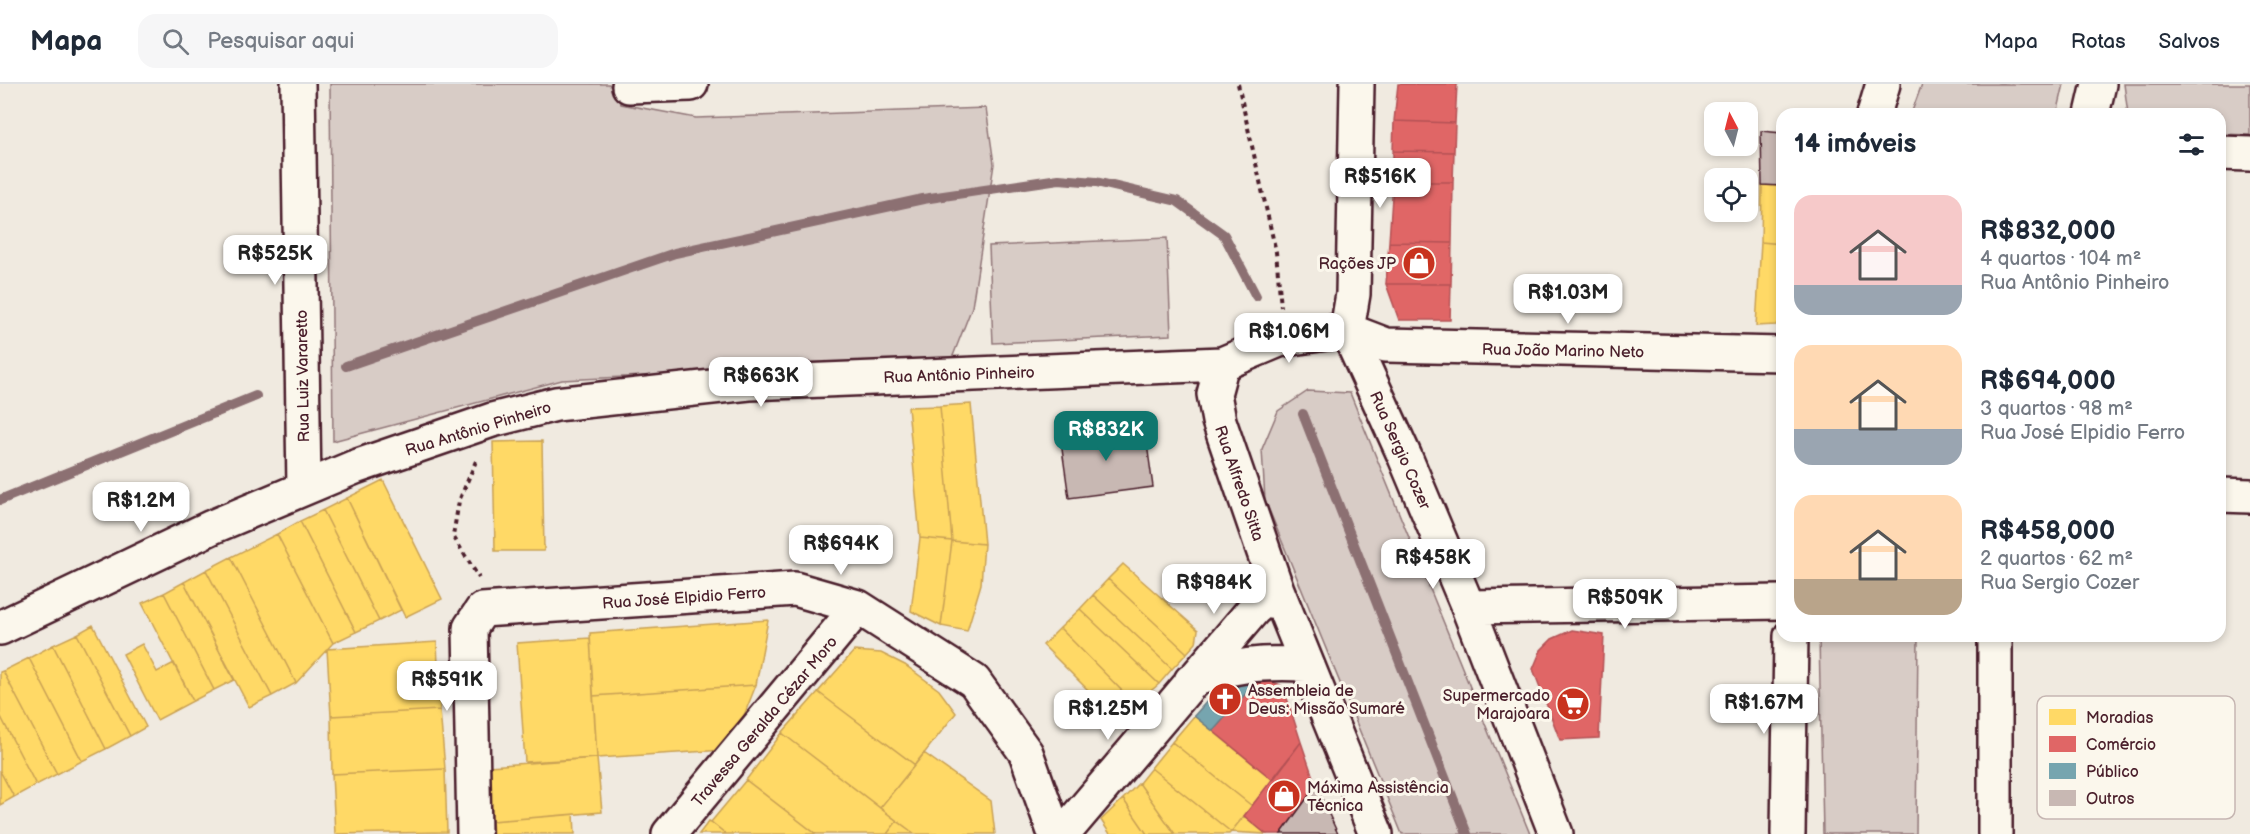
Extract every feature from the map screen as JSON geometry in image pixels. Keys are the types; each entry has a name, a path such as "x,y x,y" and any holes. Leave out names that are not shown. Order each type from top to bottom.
{"street":[{"name":"Rua Luiz Vararetto","path":"298,84 304,488"},
{"path":"629,86 691,84"},
{"path":"1347,330 1353,294 1357,84"},
{"path":"1876,108 1883,84"},
{"path":"2093,108 2099,84"},
{"path":"2226,153 2250,154"},
{"name":"Rua Antônio Pinheiro","path":"0,628 212,527 355,467 492,420 556,404 749,382 1222,364 1258,347 1285,339 1347,330"},
{"name":"Rua João Marino Neto","path":"1347,330 1386,345 1776,354"},
{"name":"Rua Sergio Cozer","path":"1347,330 1405,457 1468,607 1556,834"},
{"name":"Rua Alfredo Sitta","path":"1222,364 1214,394 1219,421 1277,590 1376,834"},
{"path":"2226,495 2250,496"},
{"name":"Rua José Elpidio Ferro","path":"490,610 795,589 858,607 974,681 1026,753 1055,834"},
{"path":"1063,834 1254,609 1277,590"},
{"path":"1468,607 1776,602"},
{"name":"Travessa Geralda Cézar Moro","path":"669,834 858,607"},
{"path":"474,834 470,628 490,610"},
{"path":"1788,834 1791,642"},
{"path":"1995,642 1995,834"},
{"path":"1191,681 1219,670 1261,662 1307,664"}],"path":[{"path":"1238,84 1276,252 1285,339"},
{"path":"490,610 453,536 459,501 492,420"}],"shaded area":[{"path":"330,84 609,84 621,104 696,118 986,108 994,164 972,307 951,361 562,380 333,441"},
{"path":"1922,84 2064,84 2058,108 1913,108"},
{"path":"2124,84 2250,84 2250,135 2226,134 2226,108 2127,108"},
{"path":"1167,238 1171,335 993,343 989,246"},
{"path":"1308,391 1350,393 1530,834 1402,834 1265,500 1262,449 1278,411"},
{"path":"1819,642 1918,642 1916,834 1823,834"}],"building: Moradias":[{"path":"1762,185 1776,186 1776,243 1761,242"},
{"path":"1761,242 1776,243 1776,325 1756,326"},
{"path":"971,404 984,544 952,541 940,406"},
{"path":"940,406 952,541 920,538 908,407"},
{"path":"542,441 544,551 495,551 493,442"},
{"path":"383,480 442,599 405,617 347,498"},
{"path":"347,498 401,610 379,621 323,510"},
{"path":"323,510 379,621 356,632 300,521"},
{"path":"300,521 356,632 333,643 277,534"},
{"path":"277,534 333,643 296,683 231,557"},
{"path":"920,538 952,541 941,626 911,611"},
{"path":"952,541 984,544 981,584 967,631 941,626"},
{"path":"231,557 296,683 272,696 206,570"},
{"path":"1123,564 1198,630 1196,643 1187,653 1108,579"},
{"path":"206,570 272,696 249,707 184,582"},
{"path":"1108,579 1187,653 1172,669 1093,595"},
{"path":"184,582 234,680 214,690 164,593"},
{"path":"164,593 214,690 193,701 142,603"},
{"path":"1093,595 1172,669 1159,684 1080,609"},
{"path":"1080,609 1159,684 1135,704 1060,628"},
{"path":"768,620 756,685 593,696 590,633"},
{"path":"93,625 146,727 130,736 77,634"},
{"path":"1060,628 1135,704 1118,720 1043,645"},
{"path":"77,634 130,736 106,749 53,645"},
{"path":"590,638 597,758 525,762 517,643"},
{"path":"437,642 440,710 331,716 327,649"},
{"path":"142,644 157,672 174,663 193,701 157,720 123,654"},
{"path":"53,645 106,749 82,761 29,658"},
{"path":"854,651 881,653 905,665 939,690 956,713 915,765 818,692"},
{"path":"29,658 82,761 57,774 3,671"},
{"path":"3,671 57,774 36,785 0,715 0,672"},
{"path":"756,685 743,718 725,750 597,758 593,696"},
{"path":"818,692 915,765 880,808 782,733"},
{"path":"440,710 445,769 332,774 331,716"},
{"path":"0,715 36,785 14,797 0,771"},
{"path":"1194,716 1273,780 1252,806 1172,742"},
{"path":"782,733 897,821 887,834 816,834 746,780"},
{"path":"1172,742 1252,806 1231,832 1151,768"},
{"path":"924,753 991,801 995,834 915,834 880,808"},
{"path":"597,758 602,812 492,821 489,766"},
{"path":"1151,768 1231,832 1229,834 1175,834 1139,783"},
{"path":"445,769 447,832 335,834 332,774"},
{"path":"0,771 14,797 0,805"},
{"path":"746,780 816,834 726,834 711,822"},
{"path":"1139,783 1175,834 1147,834 1123,799"},
{"path":"1123,799 1147,834 1110,834 1101,820"},
{"path":"574,814 575,834 493,834 492,821"},
{"path":"1244,816 1266,834 1231,832"},
{"path":"709,821 711,822 726,834 699,834"},
{"path":"897,821 915,834 887,834"}],"building: Comércio":[{"path":"1398,84 1457,84 1455,123 1394,121"},
{"path":"1394,121 1455,123 1454,152 1393,151"},
{"path":"1393,151 1454,152 1453,182 1393,182"},
{"path":"1393,182 1453,182 1452,243 1389,242"},
{"name":"Rações JP","path":"1389,242 1452,243 1451,284 1386,284"},
{"path":"1386,284 1451,284 1450,320 1399,320"},
{"name":"Supermercado Marajoara","path":"1572,630 1604,635 1599,738 1560,740 1533,669 1541,650 1552,639"},
{"path":"1260,677 1284,689 1301,742 1273,780 1213,731"},
{"name":"Máxima Assistência Técnica","path":"1301,742 1316,786 1281,834 1266,834 1244,816"}],"building: Público":[{"name":"Assembleia de Deus: Missão Sumaré","path":"1260,677 1213,731 1194,716 1224,682"}],"building: Outros":[{"path":"1761,131 1776,132 1776,186 1762,185"},
{"path":"1128,426 1146,437 1153,487 1069,498 1060,435"},
{"path":"1316,786 1338,834 1281,834"}],"waterway":[{"path":"346,366 675,253 923,199 1059,179 1096,182 1177,201 1224,235 1256,296"},
{"path":"0,500 256,396"},
{"path":"1303,414 1467,834"}],"place":[{"name":"Rações JP","path":"1419,263"},
{"name":"Assembleia de Deus: Missão Sumaré","path":"1225,699"},
{"name":"Supermercado Marajoara","path":"1573,704"},
{"name":"Máxima Assistência Técnica","path":"1284,796"}]}
